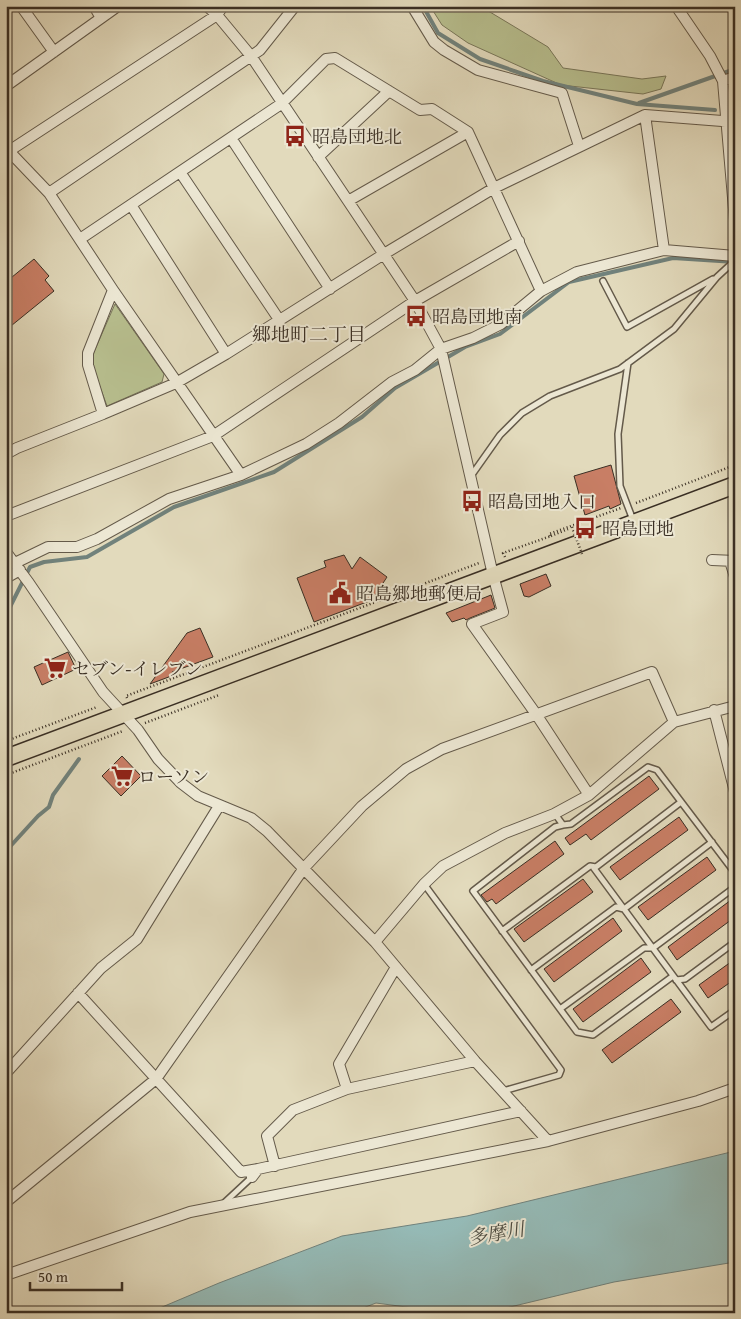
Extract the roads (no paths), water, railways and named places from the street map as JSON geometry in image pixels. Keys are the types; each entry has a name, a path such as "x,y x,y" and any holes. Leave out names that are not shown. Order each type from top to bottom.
{"main road":[{"path":"6,758 735,485"}],"street":[{"path":"21,6 54,52"},
{"path":"94,6 101,18"},
{"path":"6,86 118,6"},
{"path":"206,6 220,11 251,56 415,300 442,351 493,576 503,612 472,624 536,714 589,795"},
{"path":"49,193 260,50 296,6"},
{"path":"412,6 434,42 478,70 562,93 579,146"},
{"path":"676,6 706,50 723,80 731,122 735,221"},
{"path":"220,11 8,149 49,193 240,475"},
{"path":"80,239 282,104 326,59 335,58 420,110 432,109 468,132 541,291"},
{"path":"723,80 735,77"},
{"path":"318,158 389,91"},
{"path":"645,115 664,250"},
{"path":"6,454 176,383 280,321 384,254 494,188 645,115 731,122"},
{"path":"348,201 468,132"},
{"path":"231,138 330,289"},
{"path":"180,172 280,321"},
{"path":"131,205 226,354"},
{"path":"6,516 213,436 415,300 519,241"},
{"path":"6,578 48,547 77,547 97,540 169,499 240,475 306,444 340,423 392,382 415,370 442,351 501,324 541,291 576,272 664,250 735,256"},
{"path":"104,414 88,365 88,353 113,290"},
{"path":"6,552 103,692 124,714 158,758 181,783 198,796 251,818 267,831 375,942 475,1061 548,1141"},
{"path":"712,560 732,561 735,578"},
{"path":"6,1202 156,1079 304,868 362,806 406,769 442,749 652,672 674,722"},
{"path":"375,942 424,884 443,866 505,833 554,814 589,795 674,722 735,706"},
{"path":"714,710 735,792"},
{"path":"6,1073 101,968 137,939 219,806"},
{"path":"347,1089 338,1064 396,967"},
{"path":"78,993 241,1172 255,1173 275,1166 522,1111"},
{"path":"275,1166 267,1136 293,1110 347,1089 475,1061"},
{"path":"6,1275 155,1222 190,1212 548,1141 735,1088"}],"lane":[{"path":"470,477 500,435 522,413 550,396 620,369 674,329 717,277 730,265 735,264"},
{"path":"603,281 627,327 717,277"},
{"path":"628,363 618,434 620,486 634,523"},
{"path":"735,873 657,770 648,767 571,824 556,827 473,891 576,1032 593,1035 675,978 685,979 735,942"},
{"path":"502,931 590,866 596,867 682,802"},
{"path":"554,814 563,825"},
{"path":"624,909 712,842"},
{"path":"593,866 711,1027 735,1010"},
{"path":"424,884 561,1070 559,1075 503,1091"},
{"path":"560,1010 644,948 653,948 735,887"},
{"path":"531,970 616,907 624,909"},
{"path":"222,1205 255,1173"}],"water":[{"name":"多摩川","path":"735,1151 735,1262 614,1282 485,1313 452,1313 376,1303 350,1313 148,1313 219,1283 342,1236 467,1216"}],"waterway":[{"path":"423,6 438,33 480,59 543,81 637,104 715,110"},
{"path":"639,103 735,69"},
{"path":"6,615 30,567 44,562 87,557 174,507 274,472 362,417 395,388 465,347 500,334 569,282 673,258 735,262"},
{"path":"6,851 38,816 49,807 53,795 79,759"}],"place":[{"name":"昭島団地北","path":"295,136"},
{"name":"昭島団地南","path":"416,316"},
{"name":"昭島団地入口","path":"472,501"},
{"name":"昭島団地","path":"585,528"},
{"name":"昭島郷地郵便局","path":"340,593"},
{"name":"セブン-イレブン","path":"55,668"},
{"name":"ローソン","path":"122,776"}],"district":[{"name":"郷地町二丁目","path":"309,334"}]}
